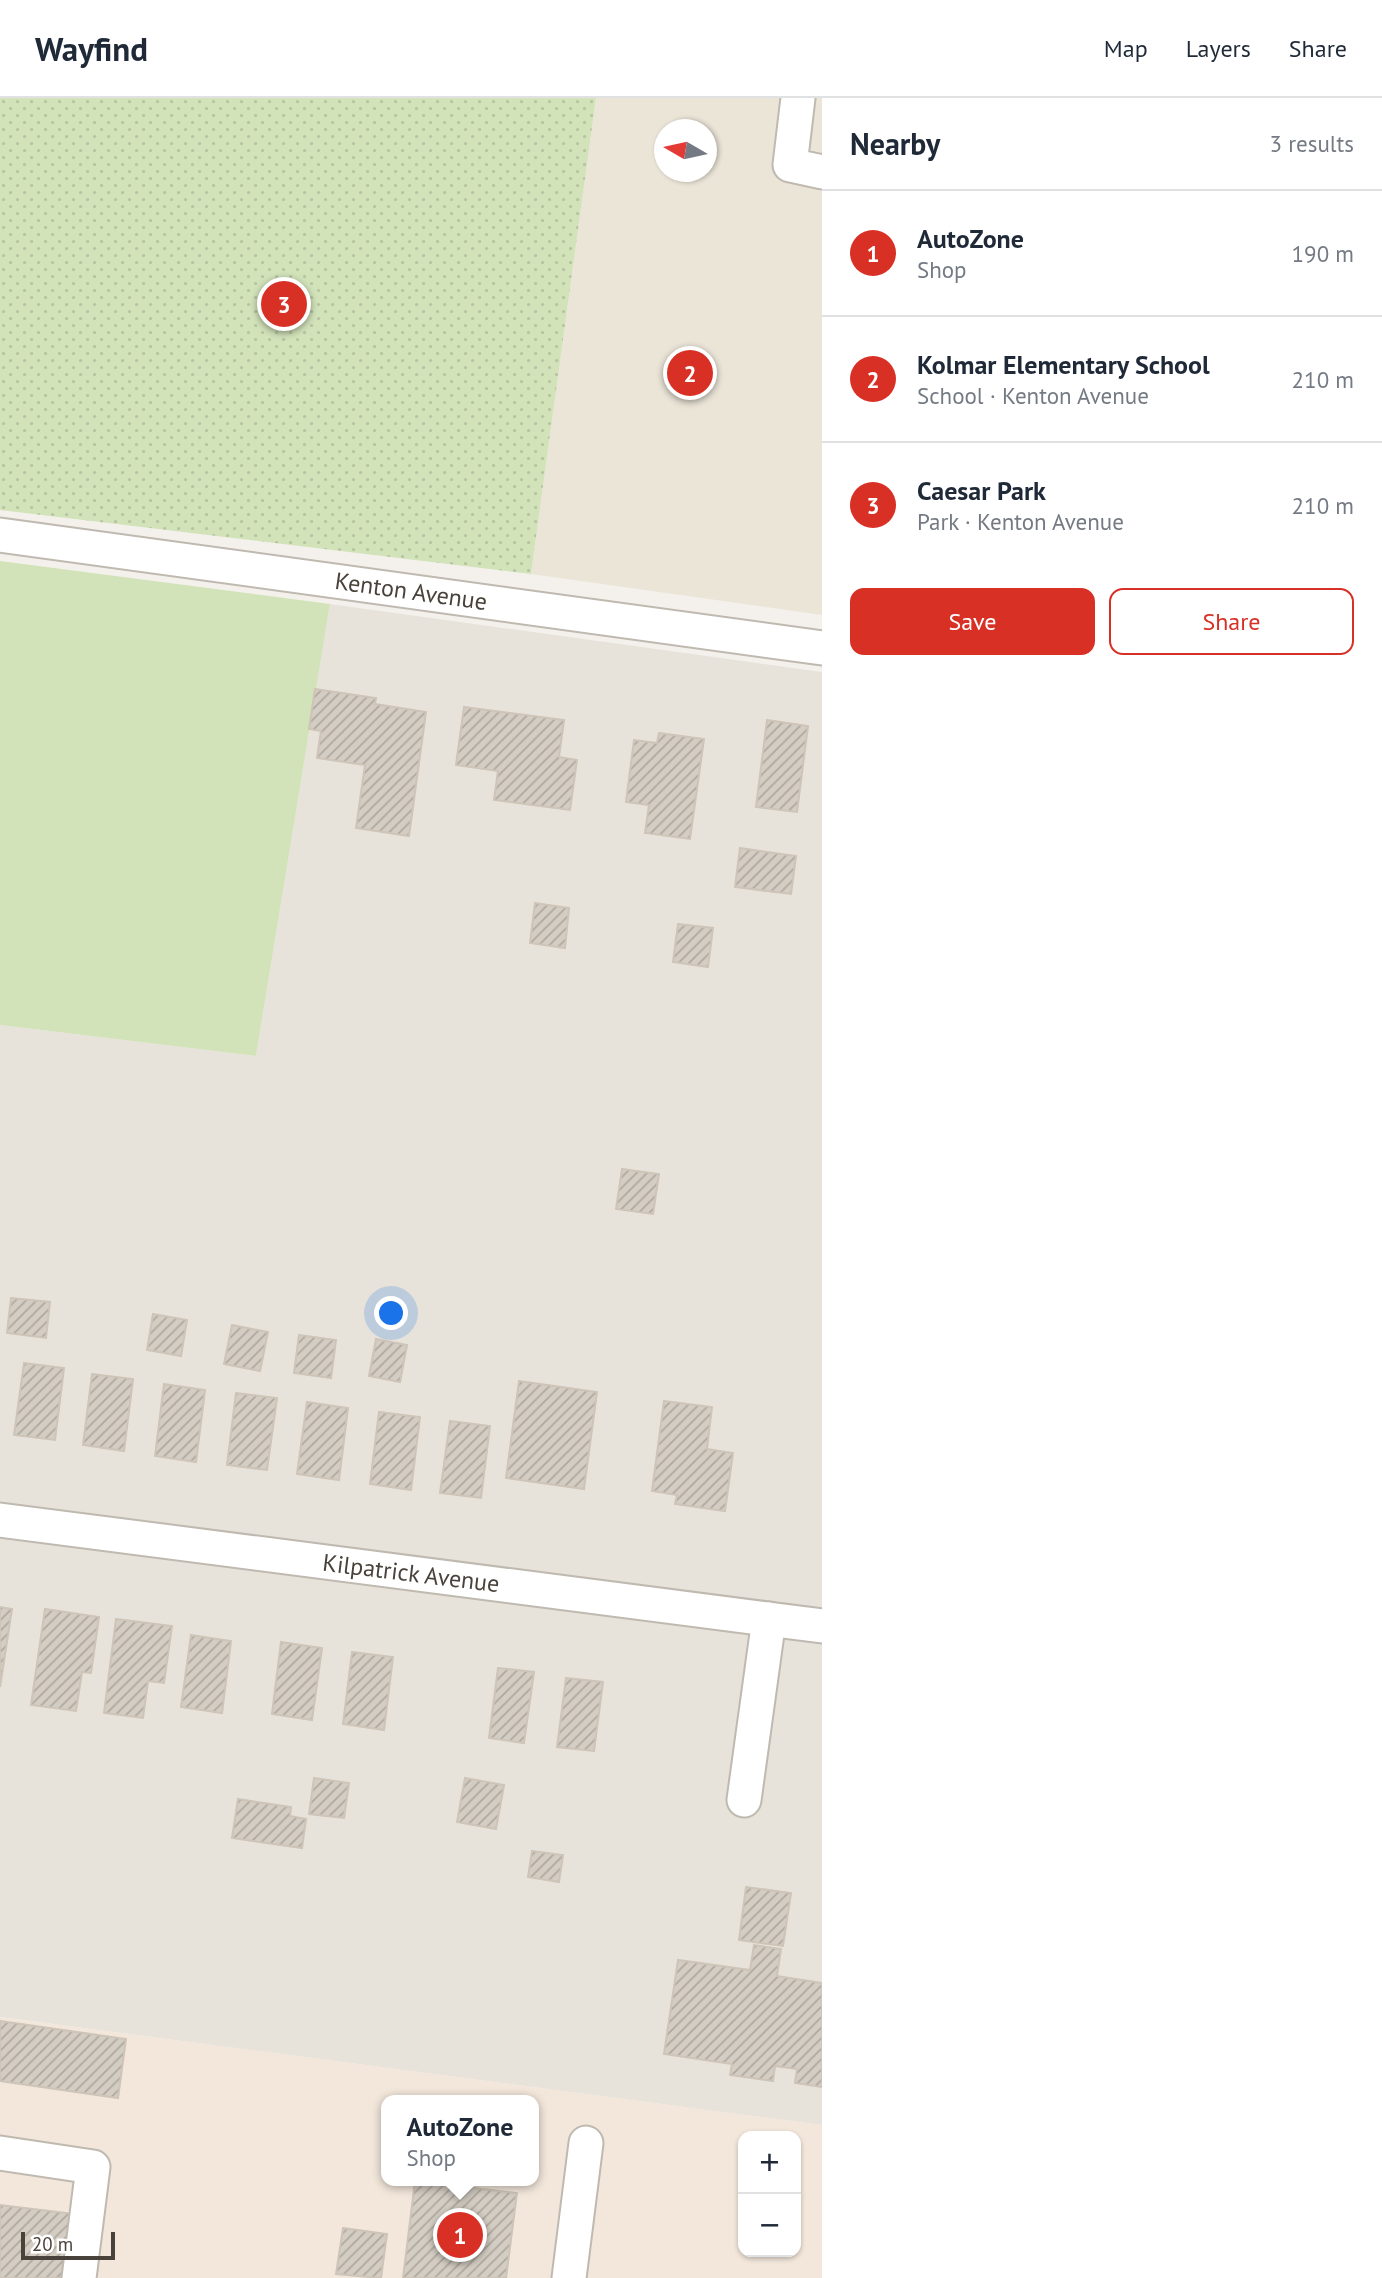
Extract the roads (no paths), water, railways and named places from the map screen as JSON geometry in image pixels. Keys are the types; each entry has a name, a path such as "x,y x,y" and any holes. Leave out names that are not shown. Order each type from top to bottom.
{"street":[{"path":"798,98 790,165 822,172"},
{"name":"Kenton Avenue","path":"0,535 822,648"},
{"name":"Kilpatrick Avenue","path":"0,1520 822,1626"},
{"path":"744,1800 769,1619"},
{"path":"569,2278 586,2143"},
{"path":"0,2153 93,2167 79,2278"}],"place":[{"name":"Caesar Park","path":"284,304"},
{"name":"Kolmar Elementary School","path":"690,373"},
{"name":"AutoZone","path":"460,2235"}]}
